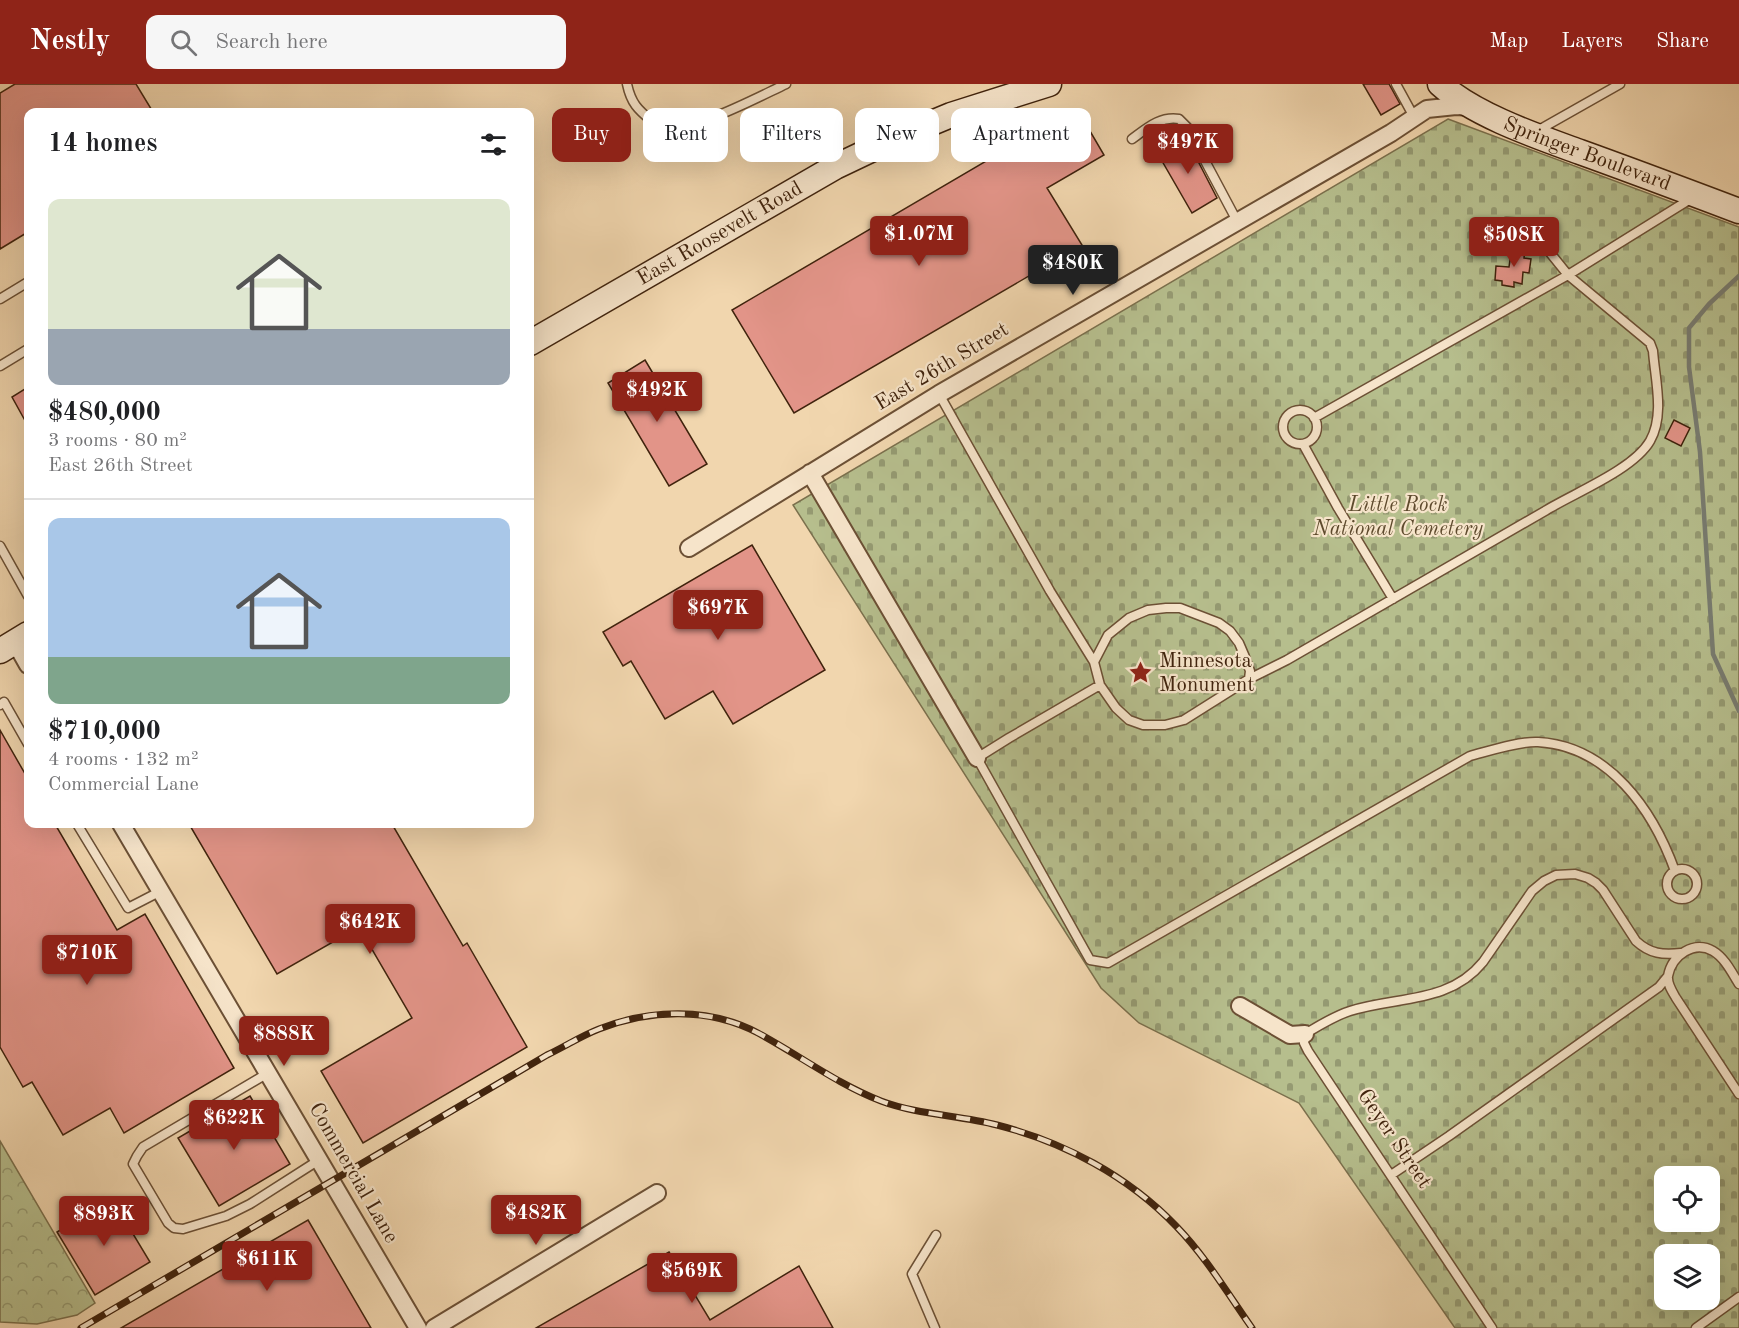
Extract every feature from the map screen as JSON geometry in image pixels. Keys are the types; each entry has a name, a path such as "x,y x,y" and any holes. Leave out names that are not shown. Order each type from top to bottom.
{"main road":[{"name":"East Roosevelt Road","path":"534,341 835,166 951,115 1049,84"},
{"name":"Springer Boulevard","path":"1440,84 1457,98 1475,108 1532,134 1739,211"}],"street":[{"name":"East 26th Street","path":"689,548 939,394 1427,109 1456,106 1475,108"},
{"path":"810,473 977,758"},
{"path":"14,642 24,658"},
{"name":"Commercial Lane","path":"123,828 418,1328"},
{"path":"1240,1006 1290,1035 1305,1034"},
{"path":"434,1328 657,1193"}],"lane":[{"path":"627,84 629,94 637,109 660,127 682,128 730,111 786,84"},
{"path":"1396,84 1414,117"},
{"path":"1532,134 1620,84"},
{"path":"1132,139 1155,122 1171,118 1179,119 1187,127 1237,221"},
{"path":"1314,418 1568,275 1696,195"},
{"path":"939,394 1050,591 1094,662 1101,685 1116,708 1129,720 1143,725 1184,720 1249,679 1287,660 1547,509 1612,474 1632,461 1651,440 1658,422 1653,351 1650,343 1568,275 1526,223 1506,222 1486,236"},
{"path":"0,299 24,284"},
{"path":"0,366 24,351"},
{"path":"1294,411 1305,411 1314,418 1317,429 1308,442 1292,443 1284,435 1285,418 1294,411"},
{"path":"1303,444 1338,508 1393,599"},
{"path":"0,546 24,589"},
{"path":"1094,662 1108,635 1129,618 1148,610 1180,608 1219,623 1230,631 1245,657 1250,671 1249,679"},
{"path":"1101,685 977,758 1090,960 1108,963 1470,756 1536,742 1565,746 1596,760 1626,786 1652,820 1666,845 1675,871"},
{"path":"2,703 24,738"},
{"path":"79,828 128,908 161,891"},
{"path":"1305,1034 1329,1019 1351,1011 1434,994 1454,987 1474,973 1532,891 1556,875 1575,874 1588,878 1603,890 1642,947 1650,952 1663,955 1681,954"},
{"path":"1391,1175 1650,994 1668,976 1681,954 1690,948 1701,947 1720,956 1739,984"},
{"path":"1668,976 1669,985 1676,998 1739,1094"},
{"name":"Geyer Street","path":"1305,1034 1304,1043 1308,1051 1492,1328"},
{"path":"268,1073 143,1147 134,1164 162,1213 174,1228 183,1229 226,1216 250,1204 319,1160"},
{"path":"935,1328 912,1274 936,1234"},
{"path":"1696,1328 1739,1297"}],"green space":[{"name":"Little Rock National Cemetery","path":"1448,119 1739,227 1739,1328 1455,1328 1299,1103 1139,1023 1101,988 793,505"},
{"path":"0,1141 95,1303 77,1315 37,1324 0,1322"}],"building":[{"path":"15,84 136,84 151,108 24,108 24,234 0,249 0,93"},
{"path":"1363,84 1389,84 1400,104 1381,115"},
{"path":"1091,133 1104,155 1047,188 1082,245 794,413 732,310 985,162 1091,162"},
{"path":"1186,138 1217,198 1192,213 1158,154"},
{"path":"1512,246 1525,248 1524,258 1531,259 1529,273 1523,272 1522,284 1514,282 1514,287 1502,285 1502,281 1495,280 1496,266 1509,267"},
{"path":"645,360 707,464 669,486 608,383"},
{"path":"24,390 24,419 12,397"},
{"path":"1674,420 1690,428 1681,446 1665,438"},
{"path":"752,545 825,670 733,724 713,691 665,719 631,661 623,666 603,632"},
{"path":"0,730 24,772 24,828 57,828 117,930 145,914 234,1068 124,1133 110,1108 63,1135 32,1082 23,1087 0,1047"},
{"path":"191,828 394,828 463,946 467,943 527,1047 363,1143 321,1071 412,1018 359,927 277,974"},
{"path":"250,1096 290,1164 219,1206 178,1138"},
{"path":"112,1199 150,1262 95,1295 57,1232"},
{"path":"308,1220 371,1328 121,1328"},
{"path":"669,1252 710,1320 799,1266 833,1328 536,1328"}],"waterway":[{"path":"1739,276 1709,304 1689,328 1689,367 1700,452 1713,654 1739,711"}],"railway":[{"path":"81,1328 547,1055 592,1032 618,1022 679,1014 720,1019 758,1033 818,1069 881,1101 895,1106 983,1122 1022,1132 1094,1163 1137,1192 1176,1226 1207,1263 1252,1328"}],"place":[{"name":"Minnesota Monument","path":"1141,673"}]}
